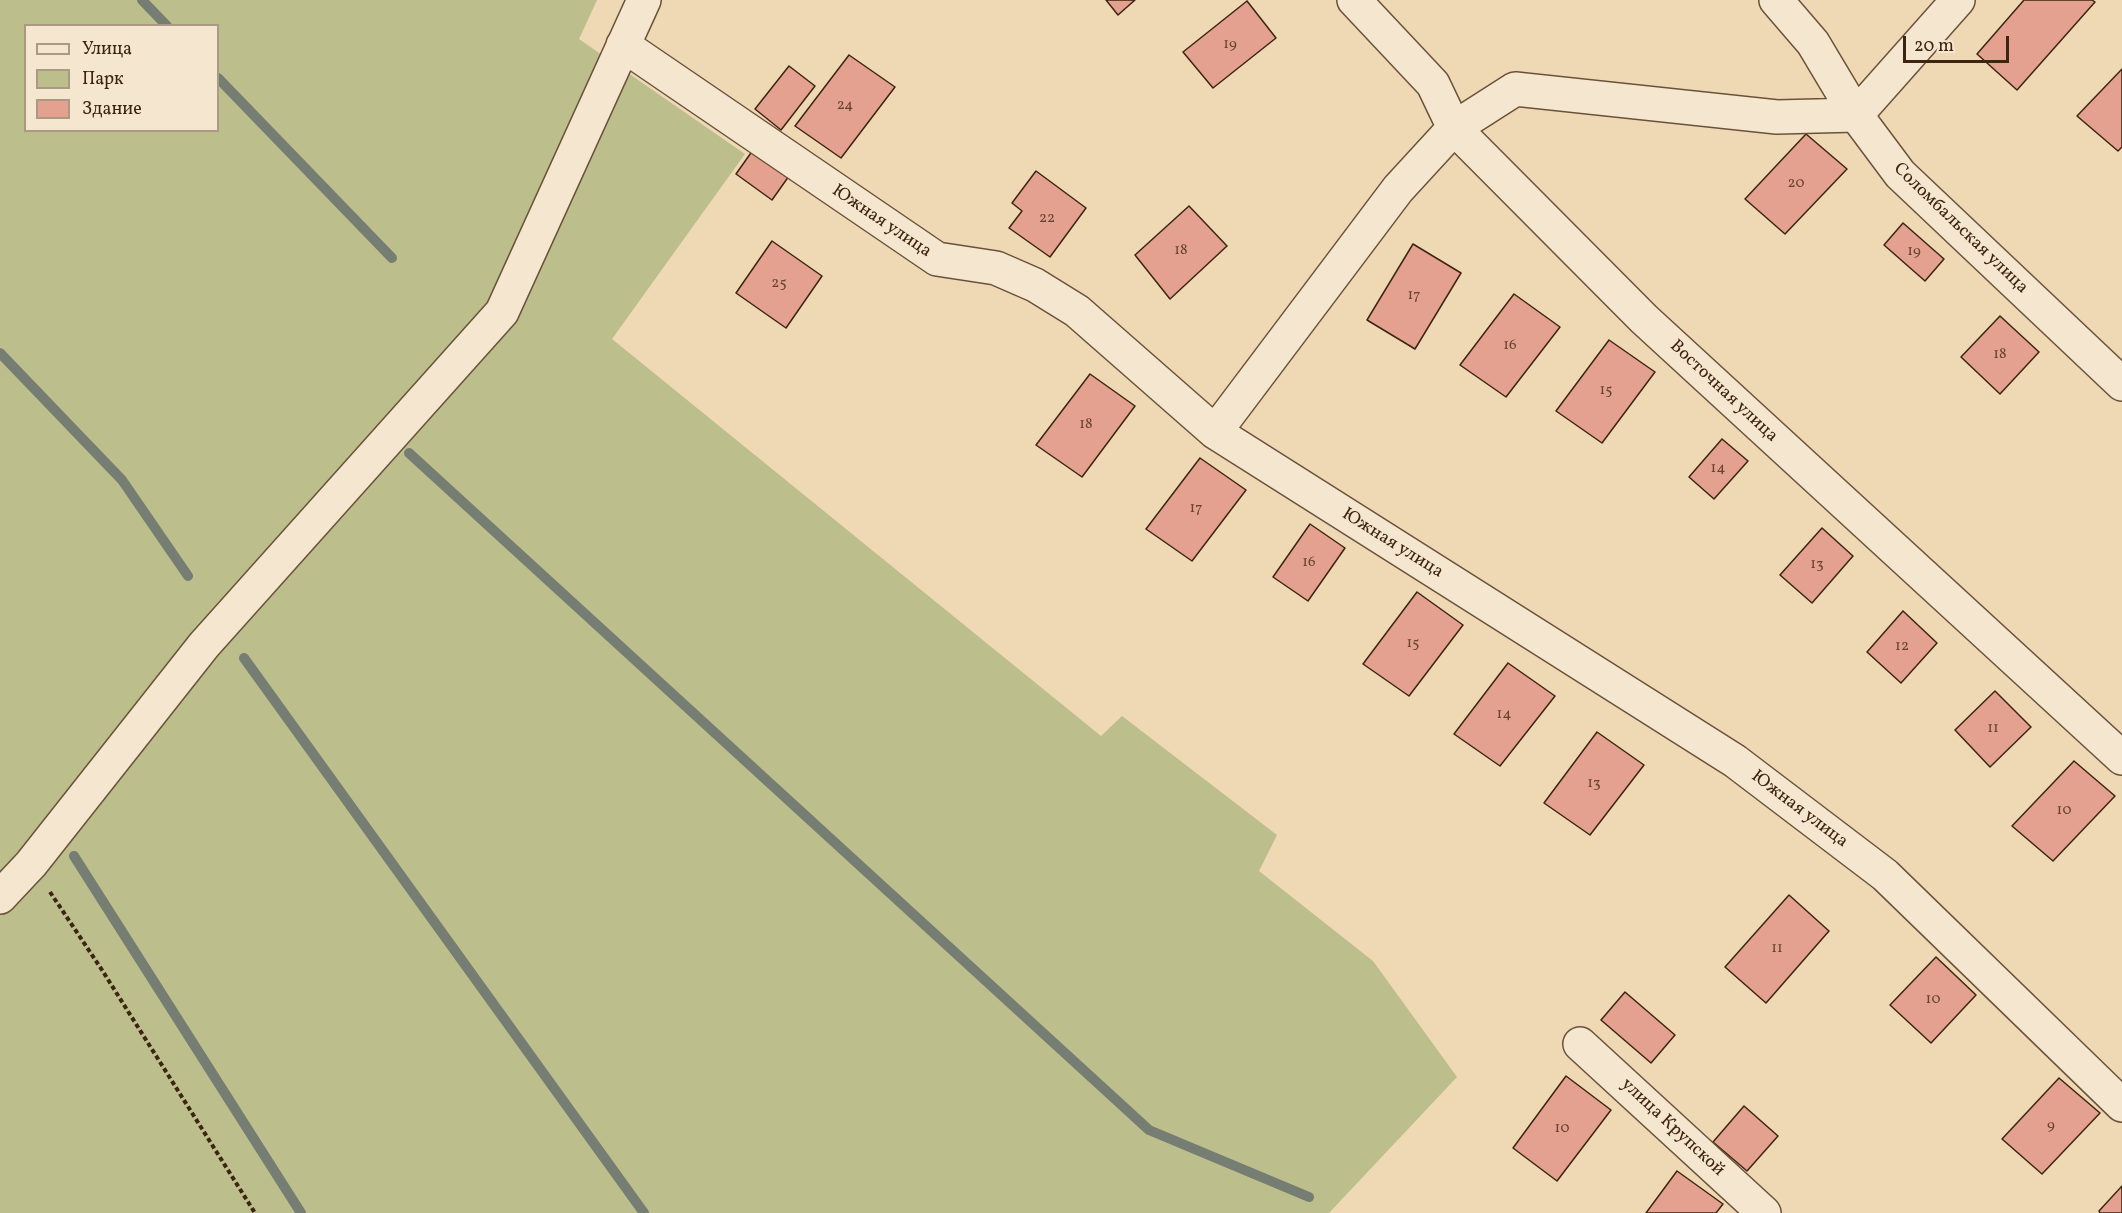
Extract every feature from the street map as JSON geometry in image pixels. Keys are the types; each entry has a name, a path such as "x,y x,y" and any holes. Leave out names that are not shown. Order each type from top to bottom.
{"street":[{"path":"0,897 31,864 204,645 502,312 644,0"},
{"name":"Восточная улица","path":"1354,0 1433,84 1454,128 1644,319 2122,758"},
{"name":"Соломбальская улица","path":"1776,0 1813,43 1856,115 1900,174 2122,384"},
{"path":"1215,432 1398,189 1454,128 1515,89 1777,117 1856,115 1958,0"},
{"name":"Южная улица","path":"623,45 937,259 996,268 1035,285 1077,311 1215,432 1735,761 1885,875 2122,1105"},
{"name":"улица Крупской","path":"1580,1044 1764,1213"}],"path":[{"path":"31,864 102,970 255,1213"}],"green space":[{"path":"0,0 597,0 579,39 745,154 612,339 1101,736 1122,716 1277,835 1259,871 1373,961 1457,1077 1329,1213 0,1213"}],"building":[{"path":"1106,0 1135,0 1118,15"},
{"path":"2024,0 2092,0 2095,2 2017,90 1977,54"},
{"path":"1247,1 1276,38 1213,88 1183,52"},
{"path":"849,55 895,87 841,158 795,126"},
{"path":"789,66 815,86 781,130 755,109"},
{"path":"2122,69 2122,147 2118,151 2077,116"},
{"path":"1806,134 1847,169 1785,234 1745,199"},
{"path":"753,150 789,176 772,200 736,174"},
{"path":"1036,171 1086,208 1050,257 1009,228 1022,211 1012,203"},
{"path":"1189,206 1227,246 1170,299 1135,255"},
{"path":"1903,223 1944,259 1925,281 1884,245"},
{"path":"772,241 822,276 786,328 736,293"},
{"path":"1413,244 1461,273 1415,349 1367,320"},
{"path":"1514,294 1560,327 1506,397 1460,365"},
{"path":"2000,316 2039,352 2000,394 1961,357"},
{"path":"1609,340 1655,372 1602,443 1556,411"},
{"path":"1090,374 1135,406 1082,477 1036,445"},
{"path":"1722,439 1748,461 1714,499 1689,477"},
{"path":"1200,458 1246,490 1192,561 1146,529"},
{"path":"1310,524 1345,548 1308,601 1273,577"},
{"path":"1822,528 1853,556 1812,603 1780,575"},
{"path":"1417,592 1463,625 1409,696 1363,664"},
{"path":"1903,611 1937,643 1901,683 1867,652"},
{"path":"1508,663 1555,696 1500,766 1454,734"},
{"path":"1995,691 2031,727 1990,767 1955,730"},
{"path":"1597,732 1644,765 1590,835 1544,803"},
{"path":"2074,761 2115,796 2053,861 2012,826"},
{"path":"1789,895 1829,931 1766,1003 1725,967"},
{"path":"1936,957 1976,995 1931,1043 1890,1005"},
{"path":"1625,992 1675,1035 1651,1063 1601,1020"},
{"path":"1566,1076 1611,1110 1557,1181 1513,1148"},
{"path":"2059,1078 2100,1113 2042,1174 2002,1139"},
{"path":"1744,1106 1778,1136 1747,1171 1713,1142"},
{"path":"1677,1171 1723,1204 1716,1213 1646,1213"},
{"path":"2122,1186 2122,1213 2100,1213 2099,1211"}],"waterway":[{"path":"142,0 165,24"},
{"path":"219,79 392,258"},
{"path":"0,353 122,480 188,576"},
{"path":"409,453 1149,1130 1309,1197"},
{"path":"244,658 644,1213"},
{"path":"74,856 301,1213"}]}
